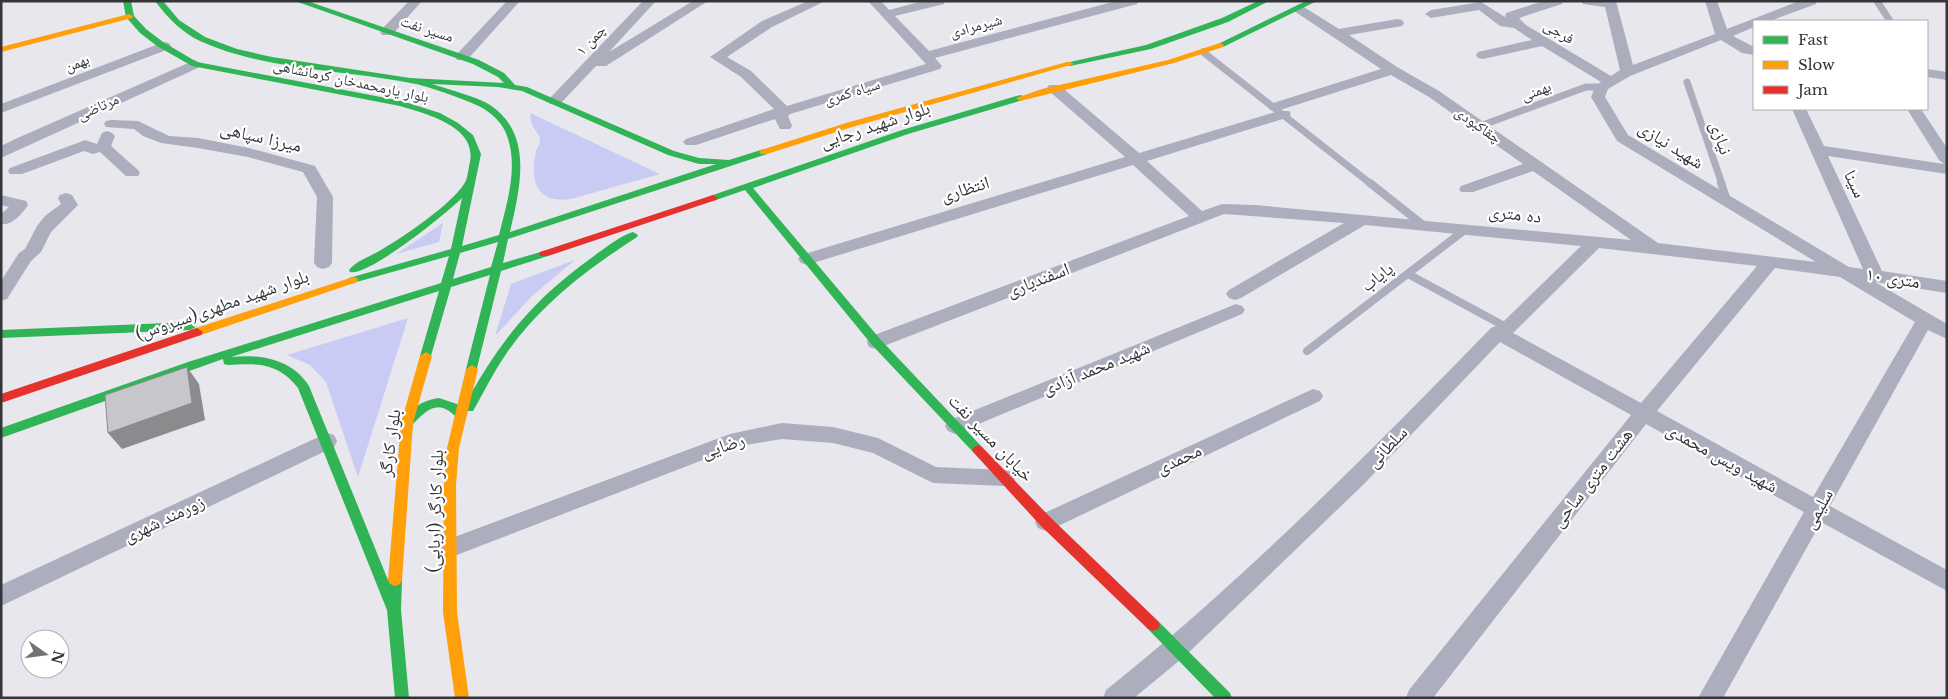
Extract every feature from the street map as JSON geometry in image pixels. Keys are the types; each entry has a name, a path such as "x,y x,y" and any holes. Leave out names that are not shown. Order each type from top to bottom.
{"main road":[{"path":"127,1 129,16"},
{"name":"مسیر نفت","path":"300,1 489,67 501,75 511,86"},
{"name":"بلوار شهید رجایی","path":"456,250 504,237 877,118 1064,65 1148,47 1226,20 1265,1"},
{"name":"بلوار شهید رجایی","path":"447,286 691,206 905,132 1054,88 1147,68 1203,52 1240,37 1313,1"},
{"path":"1,50 129,16 155,7"},
{"name":"بلوار یارمحمدخان کرمانشاهی","path":"155,7 194,36 221,47 270,58 411,80 486,106 495,111 506,122 514,144 516,176 504,237 495,270"},
{"name":"بلوار یارمحمدخان کرمانشاهی","path":"129,16 164,46 195,64 402,104 437,115 455,125 470,137 476,154 447,286"},
{"path":"1148,47 1167,63"},
{"path":"1130,51 1147,68"},
{"path":"411,80 511,86 534,92 652,145 699,161 726,162 762,155"},
{"path":"310,294 360,267 414,234 441,214 469,185"},
{"name":"خیابان مسیر نفت","path":"747,187 876,342 1046,522 1177,648 1225,698"},
{"path":"453,448 467,412 488,370 506,342 530,314 560,285 594,260 637,233 691,206"},
{"name":"بلوار شهید مطهری(سیروس)","path":"1,399 310,294 456,250"},
{"name":"بلوار کارگر (اربابی)","path":"462,698 450,612 450,485 453,448 460,414 495,270"},
{"path":"1,434 192,365 447,286"},
{"name":"بلوار کارگر","path":"394,610 397,538 407,424 447,286"},
{"path":"1,334 217,325"},
{"path":"192,365 236,360 279,366 292,373 306,393 394,610 402,698"},
{"path":"407,424 423,408 440,402 453,404 460,414"}],"street":[{"path":"387,32 416,1"},
{"path":"462,57 514,1"},
{"name":"چمن ۱","path":"555,101 650,1"},
{"path":"585,71 702,1"},
{"path":"785,119 746,74 717,57 767,24 819,1"},
{"path":"874,1 931,61"},
{"path":"887,14 939,1"},
{"name":"فرجی","path":"1557,1 1510,16 1517,24 1606,84"},
{"path":"1588,1 1611,3 1627,72"},
{"path":"1711,1 1722,36 1747,50 1753,50"},
{"path":"1762,20 1811,1"},
{"name":"شیرمرادی","path":"931,61 1122,2"},
{"path":"1431,14 1481,6 1505,23 1517,24"},
{"name":"چقاکبودی","path":"1299,8 1392,70 1434,94 1654,249"},
{"path":"1338,33 1397,23"},
{"path":"1606,84 1627,72 1753,23"},
{"path":"1483,55 1544,42"},
{"name":"بهمن","path":"2,108 164,46"},
{"name":"سیاه کمری","path":"691,142 785,119 931,61"},
{"name":"مرتاضی","path":"1,153 18,143 195,64"},
{"name":"انتظاری","path":"807,259 1135,158 1392,70"},
{"path":"1928,73 1947,76"},
{"name":"شهید نیازی","path":"1606,84 1598,97 1622,138 1947,333"},
{"path":"1054,88 1196,214"},
{"path":"103,147 117,99"},
{"name":"سینا","path":"1799,110 1875,275"},
{"path":"1915,110 1947,160"},
{"name":"میرزا سپاهی","path":"111,124 138,125 148,133 166,140 198,143 249,153 308,169 325,197 323,262"},
{"path":"16,171 85,145 93,149 103,147"},
{"path":"103,147 132,172"},
{"path":"1818,150 1947,168"},
{"path":"1467,189 1534,165"},
{"path":"1,296 25,257 32,252 43,230 51,220 70,205 66,198"},
{"path":"1,200 20,205 5,220"},
{"name":"ده متری","path":"1196,214 1222,209 1255,210 1595,242 1840,270"},
{"name":"اسفندیاری","path":"876,342 1196,214"},
{"name":"شهید محمد آزادی","path":"955,426 1236,302 1362,220"},
{"name":"سلطانی","path":"1177,648 1356,478 1595,242"},
{"name":"هشت متری ساحی","path":"1418,698 1642,414 1770,262"},
{"name":"۱۰ متری","path":"1840,270 1947,287"},
{"name":"سلیمی","path":"1710,698 1925,320"},
{"name":"شهید ویس محمدی","path":"1503,331 1642,414 1947,581"},
{"name":"محمدی","path":"1046,522 1313,396"},
{"name":"رضایی","path":"449,549 738,439 782,431 833,435 878,446 933,475 1005,478"},
{"name":"زورمند شهری","path":"1,596 326,442"},
{"path":"1115,698 1177,648"}],"lane":[{"path":"1876,1 1889,20"},
{"path":"1203,52 1423,225"},
{"name":"نیازی","path":"1687,82 1728,203"},
{"name":"بهمنی","path":"1480,126 1586,87 1606,84"},
{"name":"پایاب","path":"1307,351 1466,229"},
{"path":"1408,274 1503,331"}],"shaded area":[{"path":"530,113 660,174 571,199 559,200 550,198 543,194 535,181 534,163 540,140 532,125"},
{"path":"443,223 439,242 396,254"},
{"path":"575,260 532,296 495,336 511,284"},
{"path":"408,318 358,477 326,382 310,365 287,355"}],"building":[{"path":"187,367 192,403 108,433 105,395"}],"traffic: fast":[{"path":"127,1 130,17 143,31 160,44 195,64 402,104 437,115 455,125 470,137 476,154 456,250 426,356"},
{"path":"159,1 176,22 202,39 235,51 272,59 420,82 486,106 505,123 510,132 516,154 515,191 472,369"},
{"path":"299,1 476,62 501,75 511,85"},
{"path":"1070,64 1148,47 1225,20 1265,1"},
{"path":"1220,45 1313,1"},
{"path":"411,80 498,84 524,89 671,153 699,161 725,162"},
{"path":"713,198 905,132 1020,98"},
{"path":"353,280 504,237 764,152"},
{"path":"354,270 385,252 429,222 469,185"},
{"path":"747,187 876,342 978,450"},
{"path":"469,408 502,352 537,308 580,271 633,235"},
{"path":"1,433 192,365 544,254"},
{"path":"1,334 191,326"},
{"path":"228,361 253,360 279,365 293,374 303,386 392,606"},
{"path":"407,423 419,411 432,403 446,403 460,414"},
{"path":"395,580 394,610 402,698"},
{"path":"1153,625 1225,698"}],"traffic: slow":[{"path":"1,50 129,16"},
{"path":"1020,98 1146,68 1220,45"},
{"path":"764,152 849,125 1070,64"},
{"path":"197,332 353,280"},
{"path":"395,580 407,423 426,356"},
{"path":"462,698 450,612 450,485 453,448 472,369"}],"traffic: jam":[{"path":"544,254 713,198"},
{"path":"1,399 197,332"},
{"path":"978,450 1046,522 1153,625"}]}
